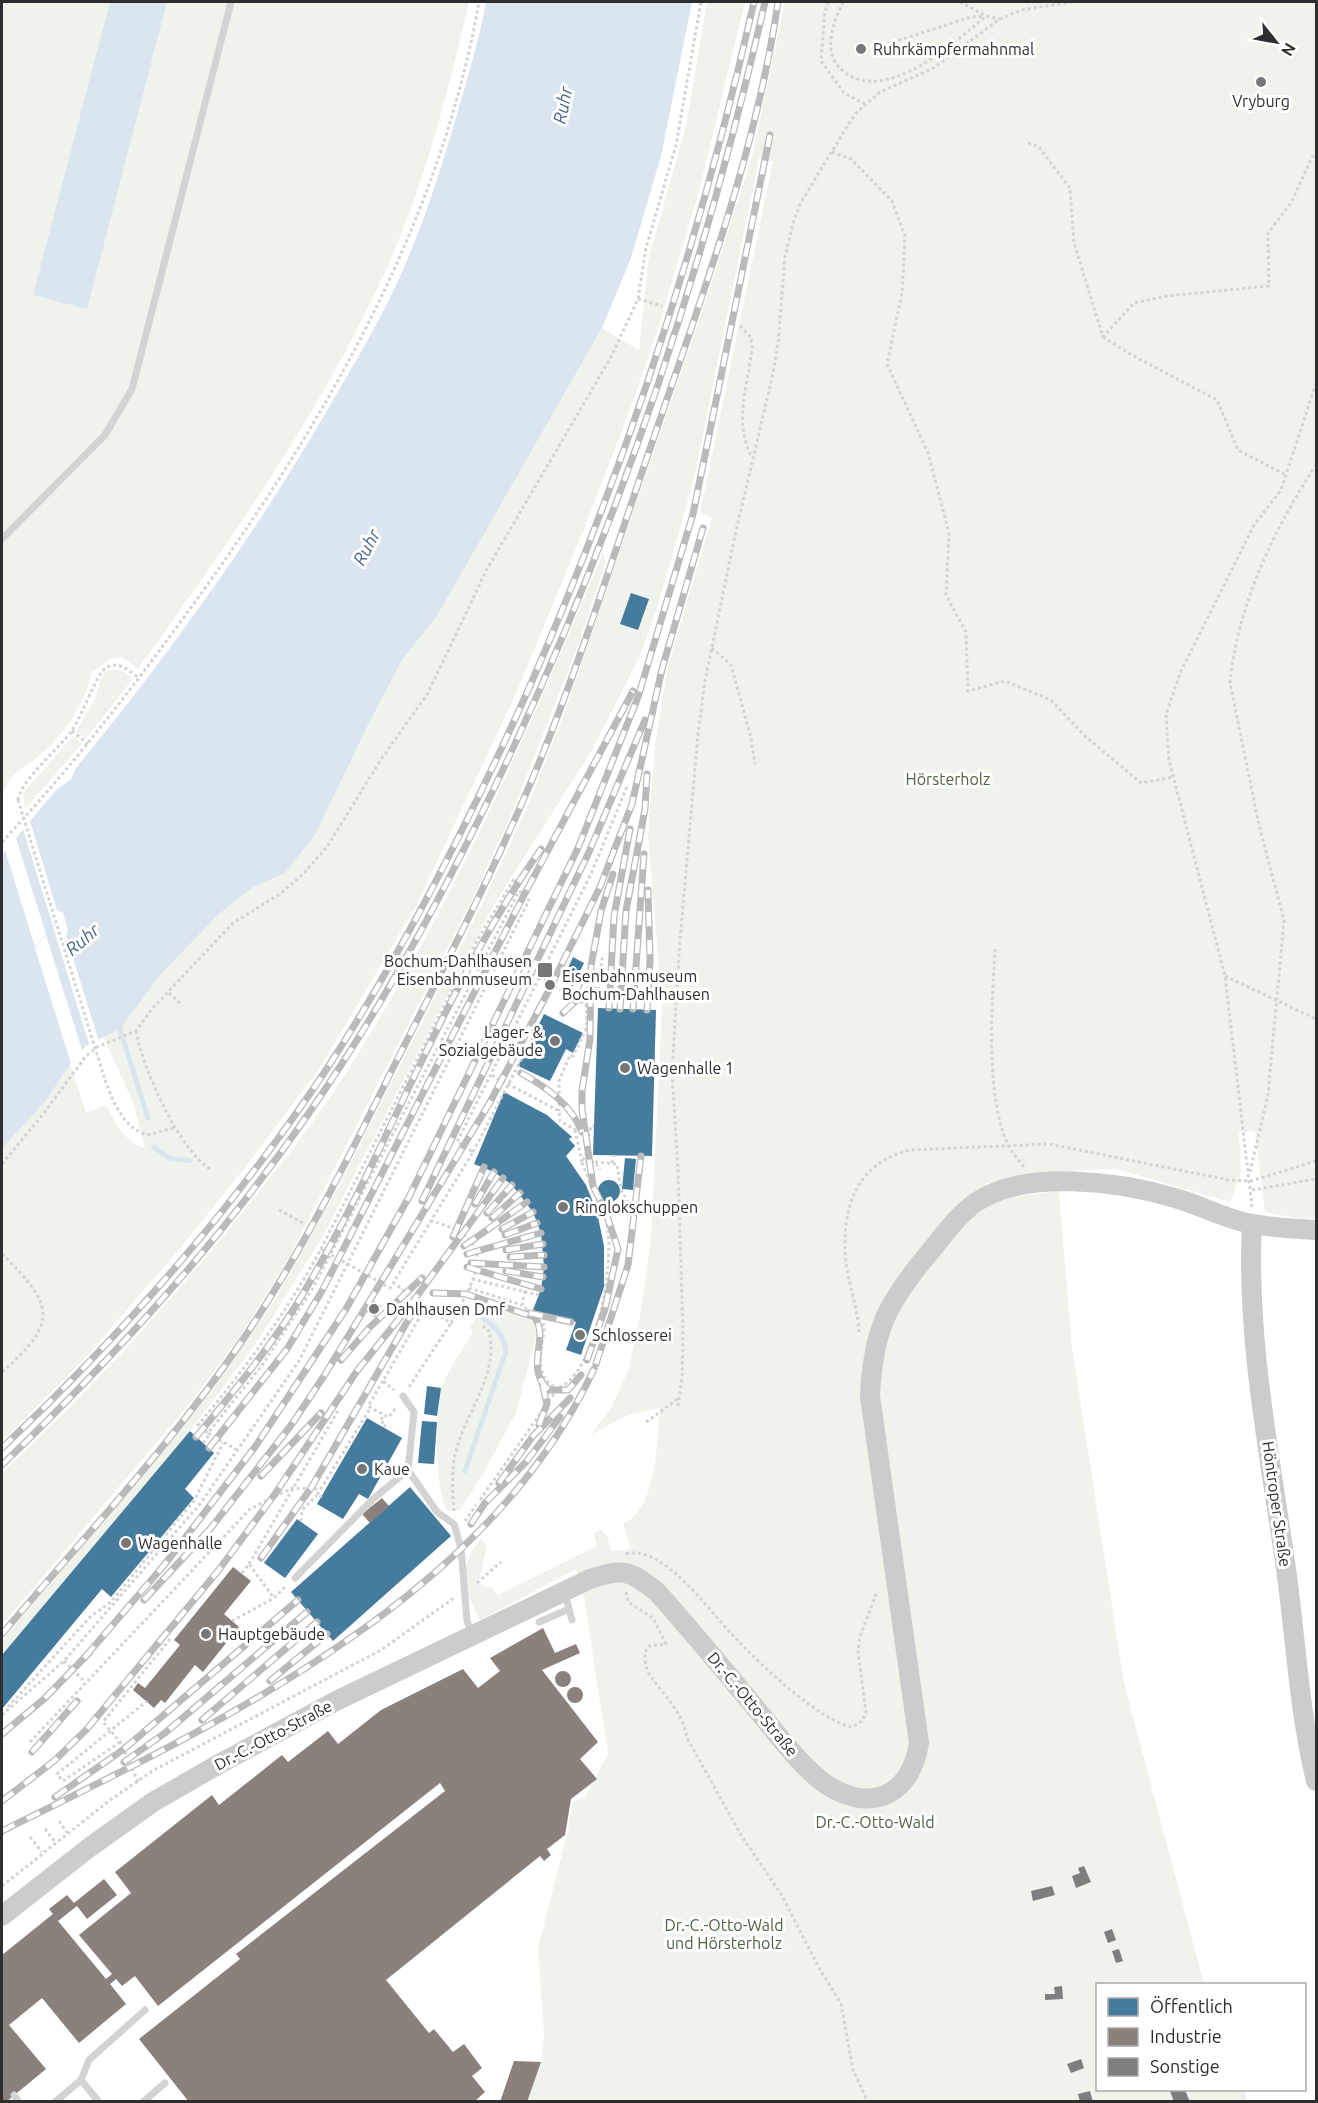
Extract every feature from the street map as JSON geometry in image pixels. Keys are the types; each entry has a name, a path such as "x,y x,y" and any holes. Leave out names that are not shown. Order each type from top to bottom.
{"street":[{"name":"Dr.-C.-Otto-Straße","path":"2,1916 90,1847 162,1796 336,1701 473,1637 567,1600 621,1564 657,1592 793,1753 820,1779 838,1790 869,1798 888,1795 899,1787 914,1768 919,1728 870,1396 873,1350 878,1333 900,1288 965,1211 976,1202 1005,1189 1059,1182 1100,1184 1150,1191 1252,1224 1317,1230"},
{"name":"Höntroper Straße","path":"1252,1224 1250,1275 1254,1330 1294,1630 1306,1740 1317,1781"}],"lane":[{"path":"2,539 105,435 132,389 231,2"},
{"path":"403,1396 414,1412 408,1470 437,1512 454,1524 461,1548 467,1621 473,1637"},
{"path":"295,1578 373,1499 408,1470"},
{"path":"539,1622 567,1600 572,1620"},
{"path":"55,2102 81,2080 89,2060 145,2010"},
{"path":"81,2080 99,2102"},
{"path":"143,2102 165,2083"}],"path":[{"path":"2,842 88,744 227,558 289,465 334,389 371,319 416,220 445,135 478,2"},
{"path":"2,1164 44,1113 86,1056 97,1047 136,1031 145,1018 233,923 292,884 327,847 380,761 428,693 487,569 611,357 638,299 646,248 678,135 701,2"},
{"path":"828,2 825,11 821,61 844,93 865,104"},
{"path":"843,2 835,23 830,50 834,62 841,70 863,82 896,77 917,68 952,45 987,16"},
{"path":"960,2 987,16"},
{"path":"678,1406 683,1334 672,1071 680,940 698,734 712,648 778,344 785,257 793,223 800,204 831,152 865,104 880,92 932,69 1000,18 1021,10 1072,2"},
{"path":"887,44 971,17 1000,18"},
{"path":"1028,143 1038,146 1070,188 1074,243 1104,337 1130,354 1217,400 1238,450 1286,475"},
{"path":"831,152 851,159 892,201 904,236 902,293 887,364 928,453 949,533 946,595 966,632 968,691 1005,681 1052,700 1084,736 1141,783 1174,777"},
{"path":"1104,337 1134,303 1167,296 1269,286 1268,233 1291,203 1312,157 1317,155"},
{"path":"638,299 662,306"},
{"path":"740,326 751,337 752,348 741,433 753,458"},
{"path":"1252,1224 1251,1181 1245,1148 1225,976 1174,777 1166,714 1173,688 1254,525 1278,496 1317,383"},
{"path":"1250,1173 1268,1095 1278,1001 1283,913 1259,825 1230,683 1234,645 1248,599 1292,505 1317,465"},
{"path":"712,648 731,665 751,738 755,764"},
{"path":"139,678 120,666 104,669 97,678 88,702 72,731 24,785 18,793 18,800 105,1080 117,1108 132,1129 147,1135 174,1128"},
{"path":"72,731 88,744"},
{"path":"473,1152 457,1142 591,874 628,784"},
{"path":"2,1715 64,1662 200,1504 299,1361 529,900 519,891 514,879 477,941 321,1249 280,1317 198,1425 237,1450"},
{"path":"203,1443 290,1326 331,1254 519,891"},
{"path":"995,949 992,1073 1008,1146"},
{"path":"599,1002 603,954"},
{"path":"1225,976 1317,1019"},
{"path":"539,977 586,1005"},
{"path":"587,1142 585,1135 559,1123 559,1081 570,1055 573,1056 585,1035 586,1005 599,981"},
{"path":"169,993 182,1005"},
{"path":"136,1031 146,1063 174,1128 201,1164 212,1170"},
{"path":"321,1249 390,1288 473,1152 523,1056"},
{"path":"491,1075 559,1111"},
{"path":"582,1162 587,1152 591,1126 594,1126"},
{"path":"480,1500 558,1388 569,1384 576,1374 599,1316 610,1262 608,1228 582,1162 575,1130"},
{"path":"860,1339 846,1246 851,1203 862,1176 883,1160 910,1150 1049,1144 1229,1180 1251,1181 1317,1161"},
{"path":"612,1163 614,1155"},
{"path":"582,1162 617,1164 621,1190 627,1201 602,1211"},
{"path":"595,1162 600,1170"},
{"path":"1251,1190 1317,1179"},
{"path":"279,1210 305,1224"},
{"path":"424,1308 368,1406 389,1418 451,1323 469,1288 477,1259 471,1241 456,1228 431,1221"},
{"path":"2,1254 40,1298 44,1317 34,1340 2,1372"},
{"path":"472,1279 539,1295"},
{"path":"393,1282 424,1308 451,1323"},
{"path":"469,1288 522,1305 545,1326 540,1354 542,1372 547,1383 558,1388"},
{"path":"522,1305 525,1291"},
{"path":"454,1516 455,1456 468,1415 484,1382 491,1353 489,1331 483,1326"},
{"path":"383,1382 403,1396"},
{"path":"646,1422 680,1396"},
{"path":"301,1521 302,1510 317,1494 371,1407"},
{"path":"242,1573 339,1409"},
{"path":"384,1415 380,1421 386,1424 384,1427"},
{"path":"2,1715 90,1617 111,1602 195,1498 223,1443"},
{"path":"30,1742 250,1509 292,1488 320,1489"},
{"path":"317,1494 322,1497"},
{"path":"868,2102 854,2070 841,2004 818,1966 782,1894 741,1835 687,1738 685,1725 665,1692 649,1675 645,1652 649,1646 666,1644 653,1618 628,1602 621,1564 632,1552 647,1556 679,1576 761,1663 813,1707 852,1726 862,1721 866,1713 858,1651 860,1636 877,1598 878,1588"},
{"path":"2,1886 55,1842 138,1782 381,1650 445,1603 463,1594 501,1562"},
{"path":"249,1564 274,1598"},
{"path":"232,1621 274,1598 295,1578"},
{"path":"138,1782 120,1742 103,1722 170,1639"},
{"path":"64,1662 85,1682"},
{"path":"120,1742 63,1781 57,1774 147,1701"},
{"path":"59,1821 67,1833"},
{"path":"45,1829 55,1842"},
{"path":"30,1837 42,1852"}],"green space":[{"path":"2,2 469,2 436,133 403,230 364,315 306,420 241,522 138,669 122,657 110,659 92,672 79,706 66,728 49,747 15,774 2,794"},
{"path":"707,2 745,2 699,191 659,325 631,407 584,529 515,696 416,906 319,1069 247,1165 182,1246 81,1363 2,1441 2,1148 46,1101 70,1064 86,1113 106,1105 121,1131 131,1141 145,1149 134,1105 103,1036 120,1029 162,973 219,914 252,888 285,873 315,835 402,660 437,616 602,328 639,350 648,261 686,126"},
{"path":"785,2 1316,2 1316,1218 1300,1219 1265,1212 1255,1131 1239,1132 1241,1173 1230,1202 1117,1169 1060,1171 987,1183 971,1218 1000,1199 1059,1191 1072,1347 1124,1683 1204,1983 1096,1983 1096,2091 1244,2091 1248,2101 525,2101 541,2060 544,2035 538,1948 568,1831 572,1803 586,1796 608,1754 584,1598 576,1569 480,1620 467,1588 466,1569 481,1538 487,1546 479,1581 482,1586 491,1587 498,1595 597,1546 594,1533 601,1530 608,1538 611,1551 631,1549 623,1524 634,1516 643,1504 653,1473 660,1408 627,1415 591,1435 612,1406 628,1371 640,1316 651,1238 662,1006 648,836 655,744 668,666 712,518 700,513 773,161 759,159 694,478 656,611 639,658 591,752 495,903 323,1236 255,1345 190,1431 2,1655 2,1641 198,1408 271,1306 339,1186 482,904 526,810 564,714 710,288 752,157"},
{"path":"603,553 606,561 579,643 514,808 472,900 286,1263 239,1338 190,1403 2,1625 2,1473 124,1351 181,1287 277,1170 340,1082 416,955 484,824"},
{"path":"113,669 122,670 133,679 86,739 76,731 95,699 105,672"},
{"path":"73,736 82,744 25,809 23,793"},
{"path":"481,1309 516,1313 533,1322 537,1334 516,1413 483,1474 460,1510 447,1511 438,1468 437,1429 440,1395 446,1377 473,1332 469,1328"}],"water":[{"path":"110,2 167,2 87,309 33,295"},
{"name":"Ruhr","path":"486,2 692,2 661,156 631,258 602,328 437,616 402,660 315,835 285,873 252,888 219,914 162,973 120,1029 86,1046 70,1064 46,1101 2,1148 2,855 56,790 71,779 76,768 209,594 300,456 359,356 397,284 428,207 470,68"}],"pier":[{"path":"29,818 57,910 63,913 68,930 66,935 99,1042 90,1047 53,927 59,919 53,926 22,826"},
{"path":"15,835 46,934 35,947 4,847"},
{"path":"46,935 83,1053 72,1067 35,948"}],"building: Öffentlich":[{"path":"631,593 649,599 638,630 620,624"},
{"path":"573,957 584,963 573,986 562,981"},
{"name":"Wagenhalle 1","path":"598,1008 656,1010 652,1156 593,1155"},
{"name":"Lager- & Sozialgebäude","path":"544,1014 583,1033 573,1053 566,1049 550,1081 518,1066"},
{"name":"Ringlokschuppen","path":"504,1092 547,1115 572,1137 569,1139 575,1146 566,1156 586,1185 597,1212 604,1246 604,1287 581,1355 566,1350 576,1322 533,1310 541,1289 544,1267 541,1233 533,1212 512,1185 494,1172 474,1164"},
{"path":"625,1158 636,1159 633,1190 622,1189"},
{"path":"609,1180 617,1183 620,1191 617,1199 609,1202 601,1199 598,1191 601,1183"},
{"name":"Dahlhausen Dmf","path":"373,1301 381,1306 375,1317 367,1312"},
{"path":"427,1386 441,1388 437,1416 424,1414"},
{"name":"Kaue","path":"367,1418 402,1438 368,1499 359,1494 343,1519 317,1504"},
{"path":"422,1421 437,1422 434,1464 418,1463"},
{"name":"Wagenhalle","path":"190,1431 214,1453 185,1489 194,1498 111,1597 102,1589 2,1709 2,1655"},
{"path":"410,1487 451,1536 333,1641 291,1592"},
{"path":"297,1519 318,1534 285,1578 264,1563"}],"building: Industrie":[{"path":"382,1498 389,1506 370,1523 362,1514"},
{"name":"Hauptgebäude","path":"233,1567 251,1581 224,1614 239,1627 203,1672 195,1665 165,1703 161,1700 154,1708 133,1690 138,1683 145,1688 180,1645 174,1640"},
{"path":"543,1628 555,1653 576,1644 580,1653 542,1670 598,1742 580,1759 597,1779 571,1799 565,1835 547,1849 551,1855 544,1861 540,1856 386,1980 429,2033 434,2029 453,2052 464,2044 482,2068 472,2076 485,2092 474,2102 189,2102 139,2039 240,1959 236,1954 445,1791 440,1783 158,2006 135,1976 122,1986 116,1979 110,1984 126,2004 79,2043 42,1998 9,2025 46,2069 6,2102 2,2102 2,1955 53,1914 49,1909 67,1895 74,1903 104,1879 117,1895 87,1919 77,1906 58,1921 106,1979 112,1974 79,1935 131,1893 115,1872 212,1795 219,1805 282,1755 288,1762 328,1731 338,1744 381,1710 463,1669 478,1688 500,1671 490,1658"},
{"path":"560,1671 566,1671 571,1679 569,1685 560,1687 555,1682 555,1676"},
{"path":"572,1687 578,1687 583,1695 581,1701 572,1703 567,1698 567,1692"},
{"path":"514,2061 541,2062 527,2102 500,2102"}],"building: Sonstige":[{"path":"1084,1866 1091,1882 1076,1888 1072,1876 1080,1873 1078,1868"},
{"path":"1052,1886 1055,1895 1033,1901 1031,1891"},
{"path":"1112,1929 1116,1940 1108,1943 1104,1932"},
{"path":"1119,1949 1123,1961 1116,1963 1112,1951"},
{"path":"1062,1986 1063,1999 1045,2000 1045,1994 1055,1994 1054,1987"},
{"path":"1081,2059 1084,2068 1071,2073 1067,2064"},
{"path":"1090,2091 1093,2102 1080,2102 1078,2094"},
{"path":"1170,2091 1185,2091 1190,2102 1174,2102"}],"waterway":[{"path":"118,1023 148,1118"},
{"path":"154,1147 169,1158 190,1161"},
{"path":"465,1471 506,1351 498,1331 482,1317"}],"railway":[{"path":"2,1448 47,1405 133,1315 215,1220 291,1121 326,1070 383,978 460,835 529,688 598,521 629,436 685,264 733,90 754,2"},
{"path":"2,1465 85,1382 166,1295 204,1251 277,1158 363,1031 456,865 541,686 619,496 685,301 741,102 765,2"},
{"path":"2,1634 159,1451 246,1335 307,1235 344,1166 488,876 523,801 570,684 708,280 756,115 778,2"},
{"path":"85,1657 165,1564 255,1447 346,1309 410,1195 578,848 638,697 693,514 770,135"},
{"path":"207,1533 292,1424 324,1376 489,1104 600,887 632,804 662,669 703,528"},
{"path":"209,1448 287,1349 322,1291 523,897 633,691"},
{"path":"422,1201 589,852 645,720"},
{"path":"620,1009 626,911 645,809 647,774"},
{"path":"609,1008 614,916 630,829"},
{"path":"196,1437 282,1327 326,1254 442,1019 505,904 541,849"},
{"path":"633,1009 644,854"},
{"path":"587,1360 605,1309 618,1249 605,1210 593,1186 582,1109 582,1091 590,1039 591,966 601,911 613,874"},
{"path":"647,1010 650,960 648,890"},
{"path":"563,1013 578,999 588,980"},
{"path":"521,1073 557,1097 571,1113 582,1132"},
{"path":"596,1364 628,1265 641,1156"},
{"path":"453,1237 484,1167"},
{"path":"475,1204 494,1172"},
{"path":"2,1801 54,1761 86,1730 218,1571 275,1494 357,1371 414,1300 503,1178"},
{"path":"487,1213 512,1185"},
{"path":"492,1218 520,1193"},
{"path":"464,1246 527,1202"},
{"path":"502,1229 533,1212"},
{"path":"505,1235 537,1223"},
{"path":"467,1254 541,1233"},
{"path":"506,1250 543,1244"},
{"path":"510,1257 544,1255"},
{"path":"471,1263 544,1267"},
{"path":"467,1267 541,1289"},
{"path":"506,1271 543,1277"},
{"path":"341,1360 369,1328 422,1278"},
{"path":"433,1293 466,1294 534,1317 540,1334 538,1372 549,1390 568,1390 581,1375"},
{"path":"261,1558 311,1488 414,1310"},
{"path":"529,1313 571,1322"},
{"path":"2,1831 171,1746 256,1698 339,1646 417,1588 487,1523 547,1450 594,1369"},
{"path":"539,1425 547,1404 542,1383"},
{"path":"499,1483 533,1436 570,1398"},
{"path":"261,1476 321,1413"},
{"path":"471,1524 485,1503 526,1462 560,1417"},
{"path":"144,1600 211,1528"},
{"path":"55,1797 124,1749 298,1600"},
{"path":"124,1762 165,1733 307,1612"},
{"path":"202,1720 317,1622"},
{"path":"270,1681 327,1634"},
{"path":"2,1734 44,1699 90,1652"},
{"path":"32,1752 77,1701"}],"place":[{"name":"Ruhrkämpfermahnmal","path":"861,49"},
{"name":"Vryburg","path":"1261,82"},
{"name":"Bochum-Dahlhausen Eisenbahnmuseum","path":"545,970"},
{"name":"Eisenbahnmuseum Bochum-Dahlhausen","path":"550,985"},
{"name":"Lager- & Sozialgebäude","path":"555,1041"},
{"name":"Wagenhalle 1","path":"625,1068"},
{"name":"Ringlokschuppen","path":"563,1207"},
{"name":"Dahlhausen Dmf","path":"374,1309"},
{"name":"Schlosserei","path":"580,1335"},
{"name":"Kaue","path":"362,1469"},
{"name":"Wagenhalle","path":"126,1543"},
{"name":"Hauptgebäude","path":"206,1634"}],"park label":[{"name":"Hörsterholz","path":"948,779"},
{"name":"Dr.-C.-Otto-Wald","path":"875,1822"},
{"name":"Dr.-C.-Otto-Wald und Hörsterholz","path":"724,1934"}]}
